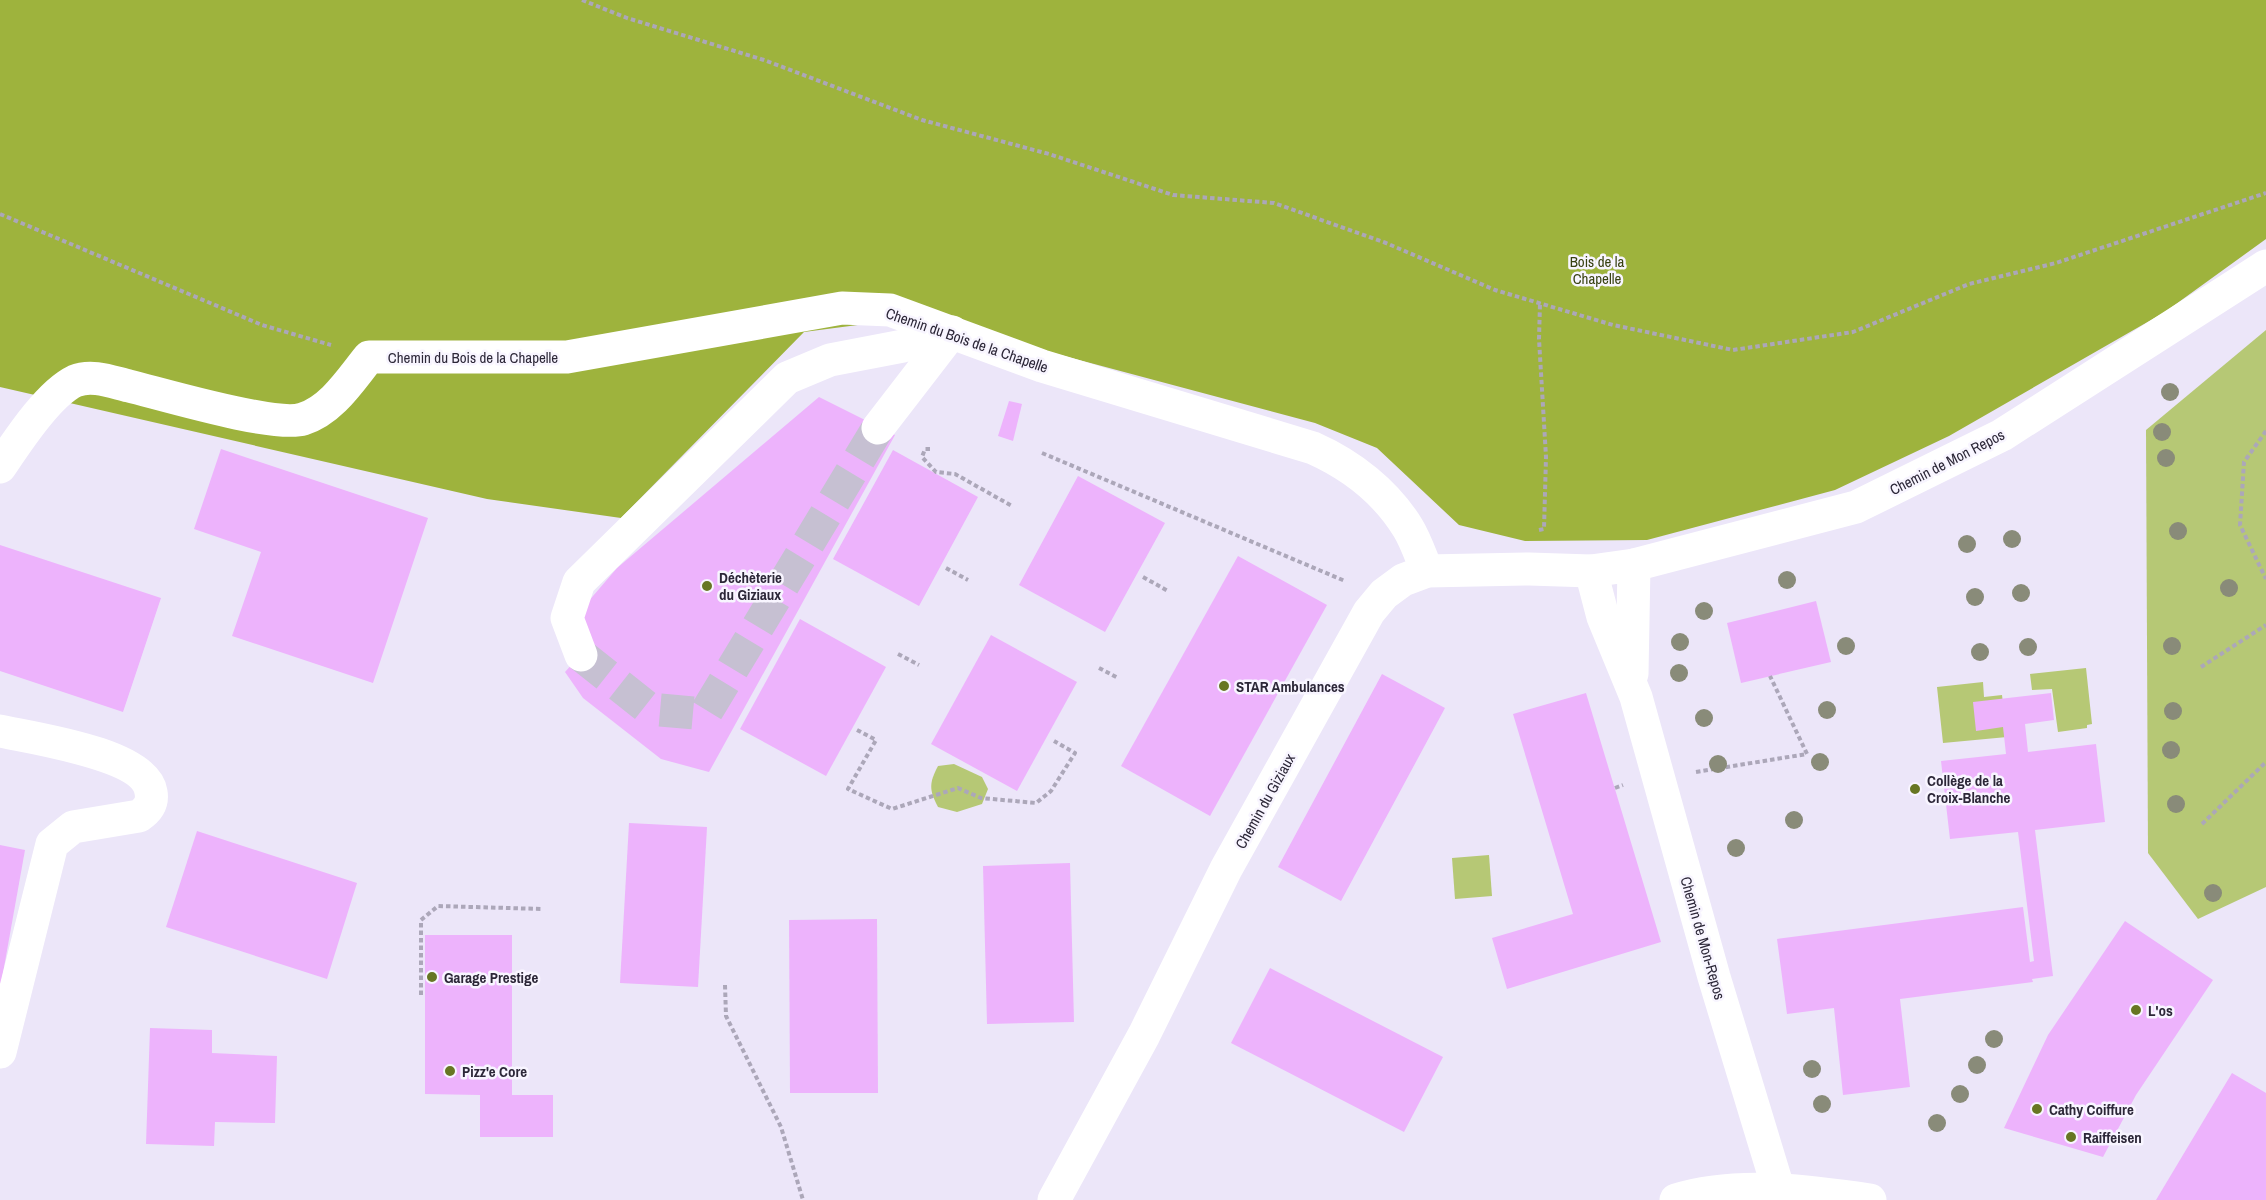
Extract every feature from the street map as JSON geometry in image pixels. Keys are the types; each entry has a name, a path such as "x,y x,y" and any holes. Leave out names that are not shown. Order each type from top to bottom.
{"street":[{"name":"Chemin de Mon Repos","path":"1590,571 1634,565 1856,507 2002,435 2266,266"},
{"name":"Chemin du Bois de la Chapelle","path":"369,357 567,357 842,308 890,310 1042,366 1313,448 1340,461 1366,480 1409,528 1427,571"},
{"path":"878,428 952,332"},
{"path":"581,655 567,618 579,582 787,378 830,360 903,346 952,332"},
{"path":"0,466 33,422 63,390 85,378 106,380 212,407 284,421 303,419 322,408 340,393 369,357"},
{"name":"Chemin de Mon-Repos","path":"1632,684 1634,565"},
{"name":"Chemin du Giziaux","path":"1054,1200 1144,1035 1226,869 1370,612 1394,587 1427,571 1529,569 1590,571"},
{"name":"Chemin de Mon-Repos","path":"1590,571 1603,617 1632,684 1714,977 1779,1191"},
{"path":"0,731 89,751 114,760 139,774 151,789 152,796 147,810 140,816 73,827 52,843 0,1052"},
{"path":"1676,1200 1779,1191 1870,1200"}],"path":[{"path":"582,0 627,18 764,60 922,120 1049,154 1173,195 1274,203 1386,243 1495,290 1613,325 1732,350 1853,332 1969,284 2056,264 2266,194"},
{"path":"0,214 262,325 369,357"},
{"path":"1533,531 1544,529 1546,457 1539,339 1540,303"},
{"path":"2266,431 2244,462 2240,525 2266,579"},
{"path":"930,449 925,449 922,457 936,471 955,474 1012,506"},
{"path":"1042,453 1346,581"},
{"path":"946,568 968,580"},
{"path":"1143,577 1168,591"},
{"path":"2201,667 2266,625"},
{"path":"898,654 919,665"},
{"path":"1098,668 1118,678"},
{"path":"1696,772 1807,754 1770,676"},
{"path":"857,730 876,740 848,789 892,809 958,788 981,798 1036,803 1051,791 1075,753 1054,741"},
{"path":"2202,824 2266,762"},
{"path":"421,995 421,920 438,906 542,909"},
{"path":"725,986 726,1016 781,1127 803,1200"}],"green space":[{"name":"Bois de la Chapelle","path":"0,0 2266,0 2266,239 2165,312 1949,436 1835,490 1647,540 1525,541 1459,525 1377,448 1315,423 1053,353 942,314 804,332 621,518 487,499 0,387"},
{"path":"2266,330 2266,887 2198,919 2148,853 2146,430"},
{"path":"2086,668 2092,724 2087,725 2087,728 2058,732 2052,689 2032,690 2030,674"},
{"path":"1983,682 1984,697 2002,695 2007,737 1943,743 1937,687"},
{"path":"954,764 982,777 988,789 982,804 957,812 938,807 931,786 933,777 938,766"},
{"path":"1489,855 1492,896 1455,899 1452,858"}],"building":[{"name":"Déchèterie du Giziaux","path":"819,397 895,435 709,772 661,759 583,698 565,672 592,642 583,622 587,603 617,568"},
{"path":"1009,401 1022,404 1013,441 998,436"},
{"path":"221,449 428,518 373,683 232,636 261,552 194,529"},
{"path":"893,450 978,497 919,606 833,559"},
{"path":"1078,476 1165,523 1105,632 1019,585"},
{"path":"0,545 161,598 123,712 0,671"},
{"name":"STAR Ambulances","path":"1238,556 1327,605 1210,816 1121,766"},
{"path":"1816,601 1831,662 1741,683 1727,623"},
{"path":"800,619 886,667 826,776 740,729"},
{"path":"991,635 1077,682 1017,791 931,744"},
{"path":"1382,674 1445,708 1341,901 1278,867"},
{"path":"1586,693 1661,942 1507,989 1492,938 1573,914 1513,714"},
{"path":"2051,693 2054,720 2025,724 2028,752 2096,744 2105,822 2035,830 2053,976 2032,979 2033,982 1900,999 1910,1087 1843,1095 1834,1008 1787,1014 1777,939 2023,907 2030,962 2034,961 2018,832 1950,839 1941,761 2006,754 2003,727 1976,731 1973,702"},
{"path":"629,823 707,827 698,987 620,983"},
{"path":"197,831 357,883 327,979 166,927"},
{"path":"0,845 25,850 1,984 0,983"},
{"path":"1070,863 1074,1022 987,1024 983,866"},
{"path":"877,919 878,1093 790,1093 789,920"},
{"path":"2125,921 2213,980 2136,1095 2103,1157 2004,1128 2048,1035"},
{"path":"425,935 512,935 512,1095 553,1095 553,1137 480,1137 480,1095 425,1094"},
{"path":"1270,968 1443,1057 1404,1132 1231,1043"},
{"path":"150,1028 212,1030 212,1053 277,1056 275,1123 215,1122 214,1146 146,1144"},
{"path":"2232,1073 2266,1093 2266,1200 2156,1200"}],"tunnel":[{"path":"581,655 649,709 705,714 878,428"}],"place":[{"name":"Déchèterie du Giziaux","path":"707,586"},
{"name":"STAR Ambulances","path":"1224,686"},
{"name":"Collège de la Croix-Blanche","path":"1915,789"},
{"name":"Garage Prestige","path":"432,977"},
{"name":"L'os","path":"2136,1010"},
{"name":"Pizz'e Core","path":"450,1071"},
{"name":"Cathy Coiffure","path":"2037,1109"},
{"name":"Raiffeisen","path":"2071,1137"}]}
